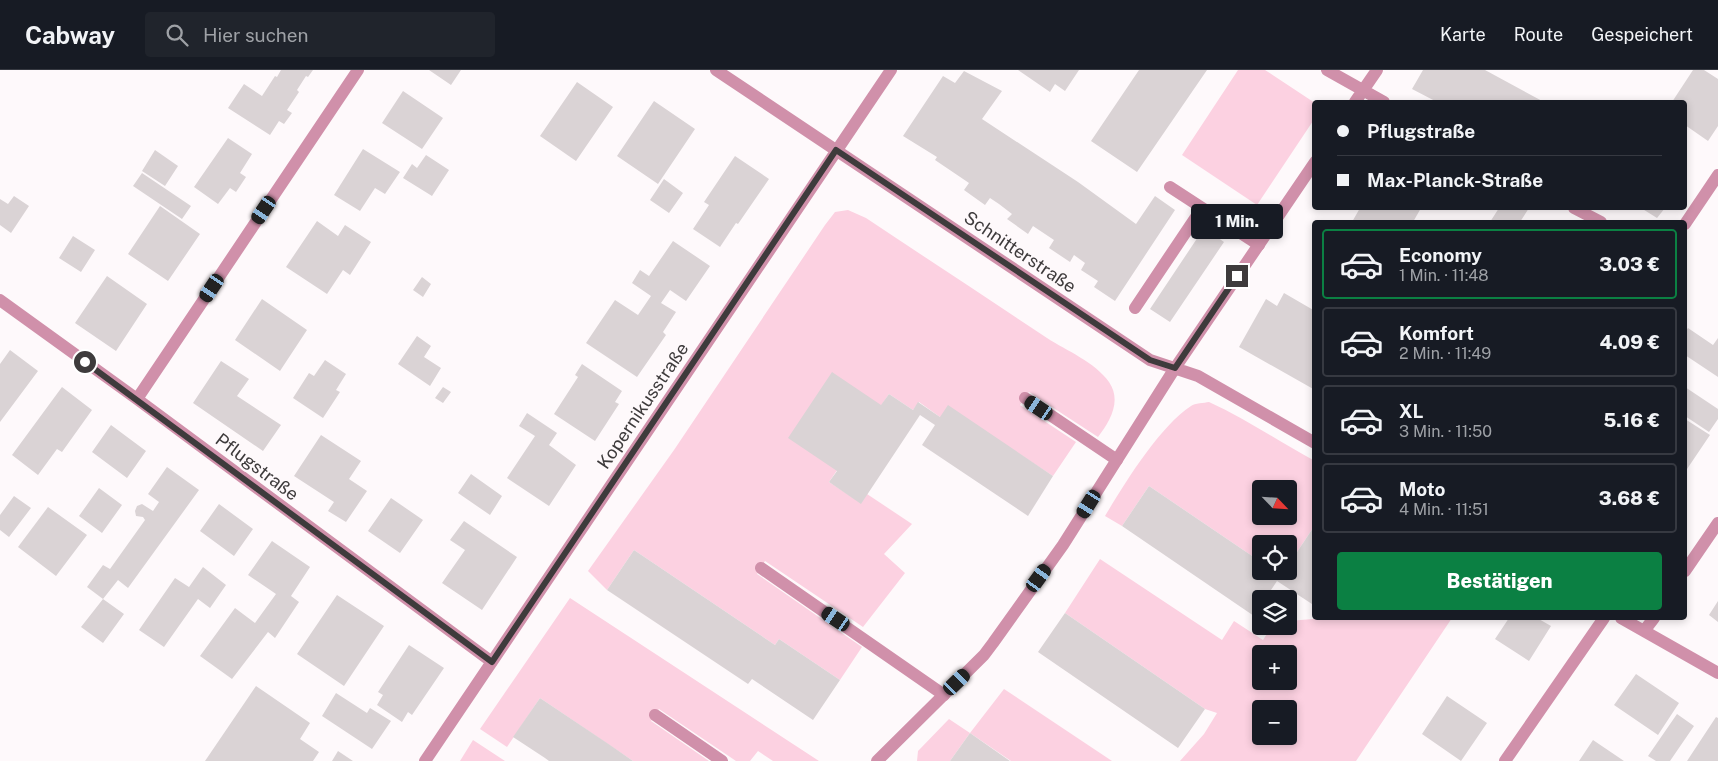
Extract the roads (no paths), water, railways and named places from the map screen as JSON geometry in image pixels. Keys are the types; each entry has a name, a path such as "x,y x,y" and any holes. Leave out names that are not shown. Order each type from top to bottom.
{"street":[{"path":"137,399 358,70"},
{"name":"Schnitterstraße","path":"716,70 1150,360 1198,376 1312,441"},
{"name":"Kopernikusstraße","path":"425,761 891,70"},
{"path":"1327,70 1380,100"},
{"path":"1356,100 1377,70"},
{"path":"877,761 984,655 1062,545 1175,368 1312,166"},
{"path":"1687,221 1718,175"},
{"path":"1170,187 1259,245"},
{"path":"1135,308 1202,208"},
{"path":"1578,210 1597,220"},
{"name":"Pflugstraße","path":"0,300 492,662"},
{"path":"1025,398 1117,460"},
{"path":"1687,568 1718,522"},
{"path":"760,568 944,695"},
{"path":"1505,761 1603,620"},
{"path":"1625,620 1718,673"},
{"path":"1644,631 1652,620"},
{"path":"655,715 722,761"}]}
